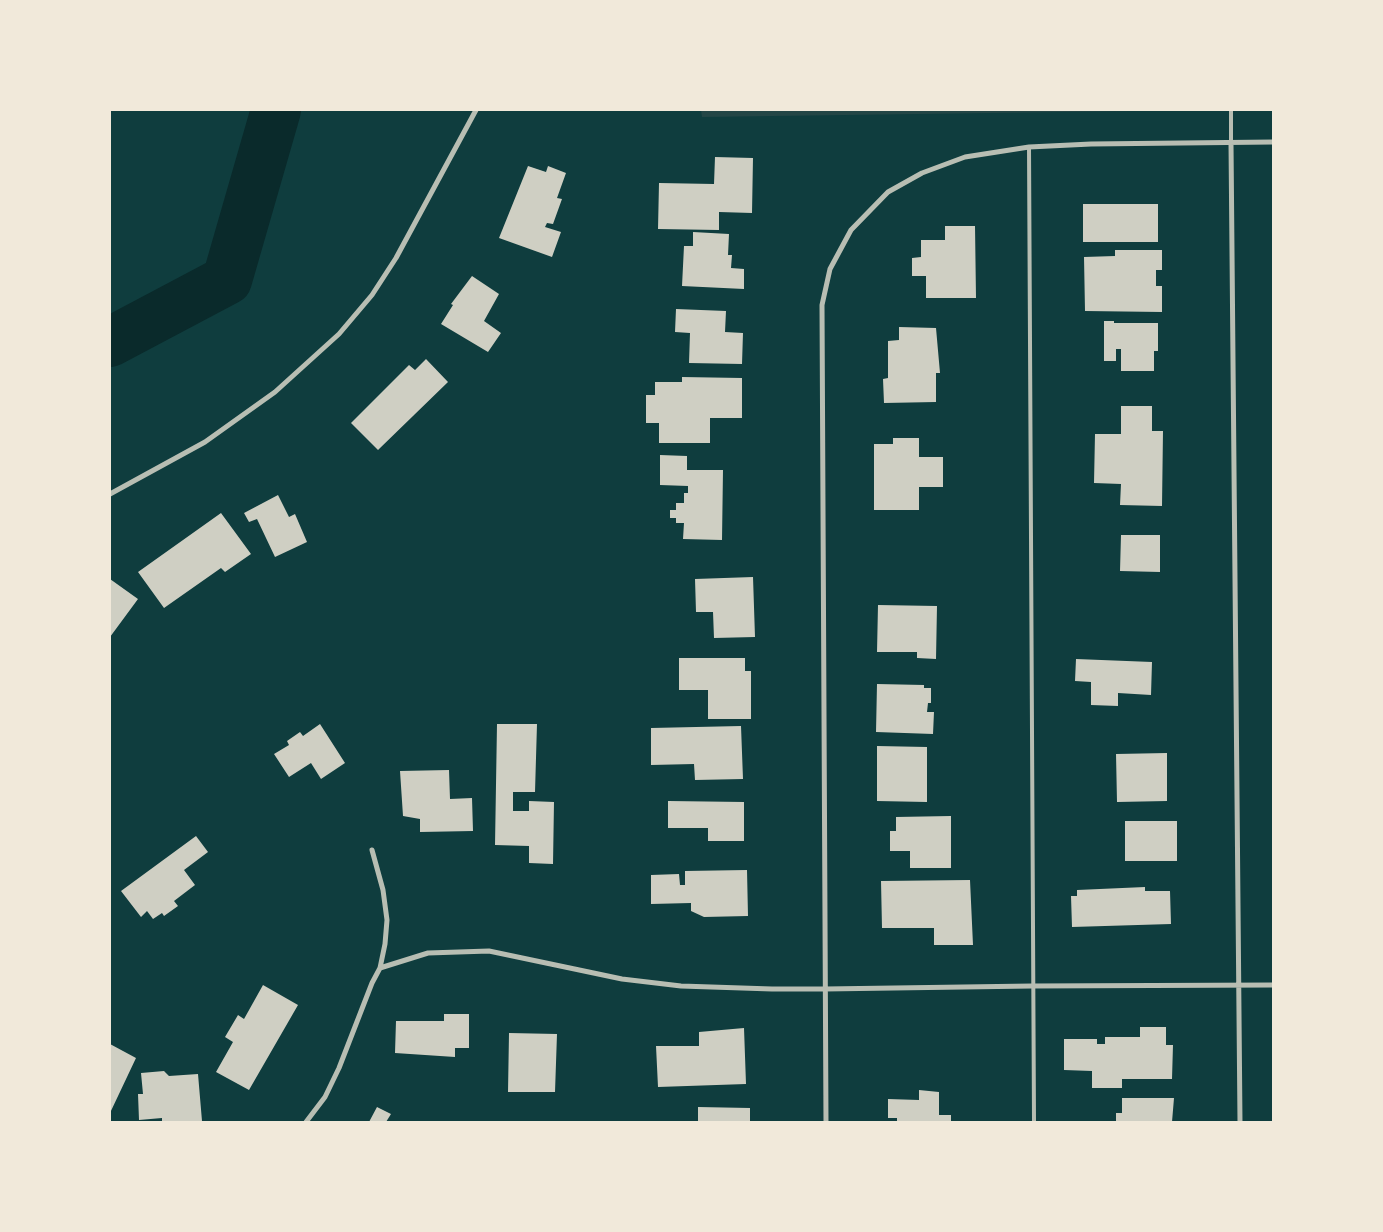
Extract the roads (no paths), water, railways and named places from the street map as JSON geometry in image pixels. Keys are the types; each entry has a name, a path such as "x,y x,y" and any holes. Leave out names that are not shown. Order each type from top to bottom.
{"street":[{"path":"110,494 205,442 275,392 339,334 372,295 396,258 476,110"},
{"path":"826,1122 822,305 830,269 851,230 888,192 922,173 965,157 1028,147 1090,144 1273,142"},
{"path":"1231,143 1240,1122"},
{"path":"306,1122 325,1097 339,1068 372,983 380,968 386,944 387,920 383,890 372,850"},
{"path":"380,968 428,953 489,951 622,979 680,986 824,989 1273,985"}],"lane":[{"path":"1231,110 1231,143"},
{"path":"1028,147 1034,1122"}],"waterway":[{"path":"110,342 227,280 276,110"}]}
